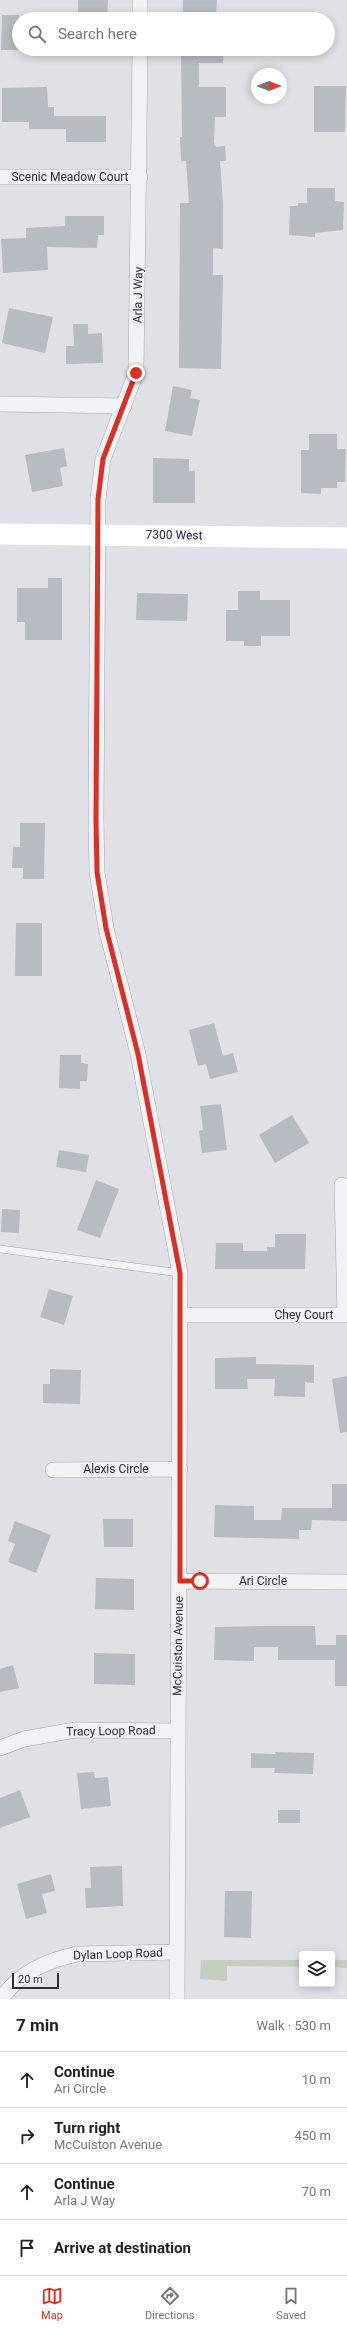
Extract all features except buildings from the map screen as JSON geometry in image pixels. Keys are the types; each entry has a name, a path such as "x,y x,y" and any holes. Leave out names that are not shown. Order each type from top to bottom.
{"street":[{"path":"140,0 140,12"},
{"name":"Arla J Way","path":"99,534 98,499 103,459 136,373 140,177 140,56"},
{"name":"Scenic Meadow Court","path":"0,177 140,177"},
{"path":"0,404 124,406"},
{"name":"7300 West","path":"0,534 347,538"},
{"name":"McCuiston Avenue","path":"99,534 96,820 97,872 106,928 138,1054 180,1273 180,1581 177,1730 177,1999"},
{"name":"Chey Court","path":"180,1315 345,1315 342,1185"},
{"name":"Alexis Circle","path":"53,1470 180,1469"},
{"name":"Ari Circle","path":"180,1581 347,1582"},
{"name":"Tracy Loop Road","path":"0,1748 24,1739 75,1730 177,1730"},
{"name":"Dylan Loop Road","path":"1,1999 16,1982 30,1970 62,1957 77,1954 177,1952"}],"lane":[{"path":"0,1249 180,1273"}],"green space":[{"path":"201,1960 299,1960 299,1967 227,1966 227,1981 200,1979"},
{"path":"335,1960 347,1960 347,1968 335,1967"}],"route":[{"path":"136,373 103,459 98,499 97,872 106,928 138,1054 172,1224 180,1273 180,1581 200,1581"}]}
